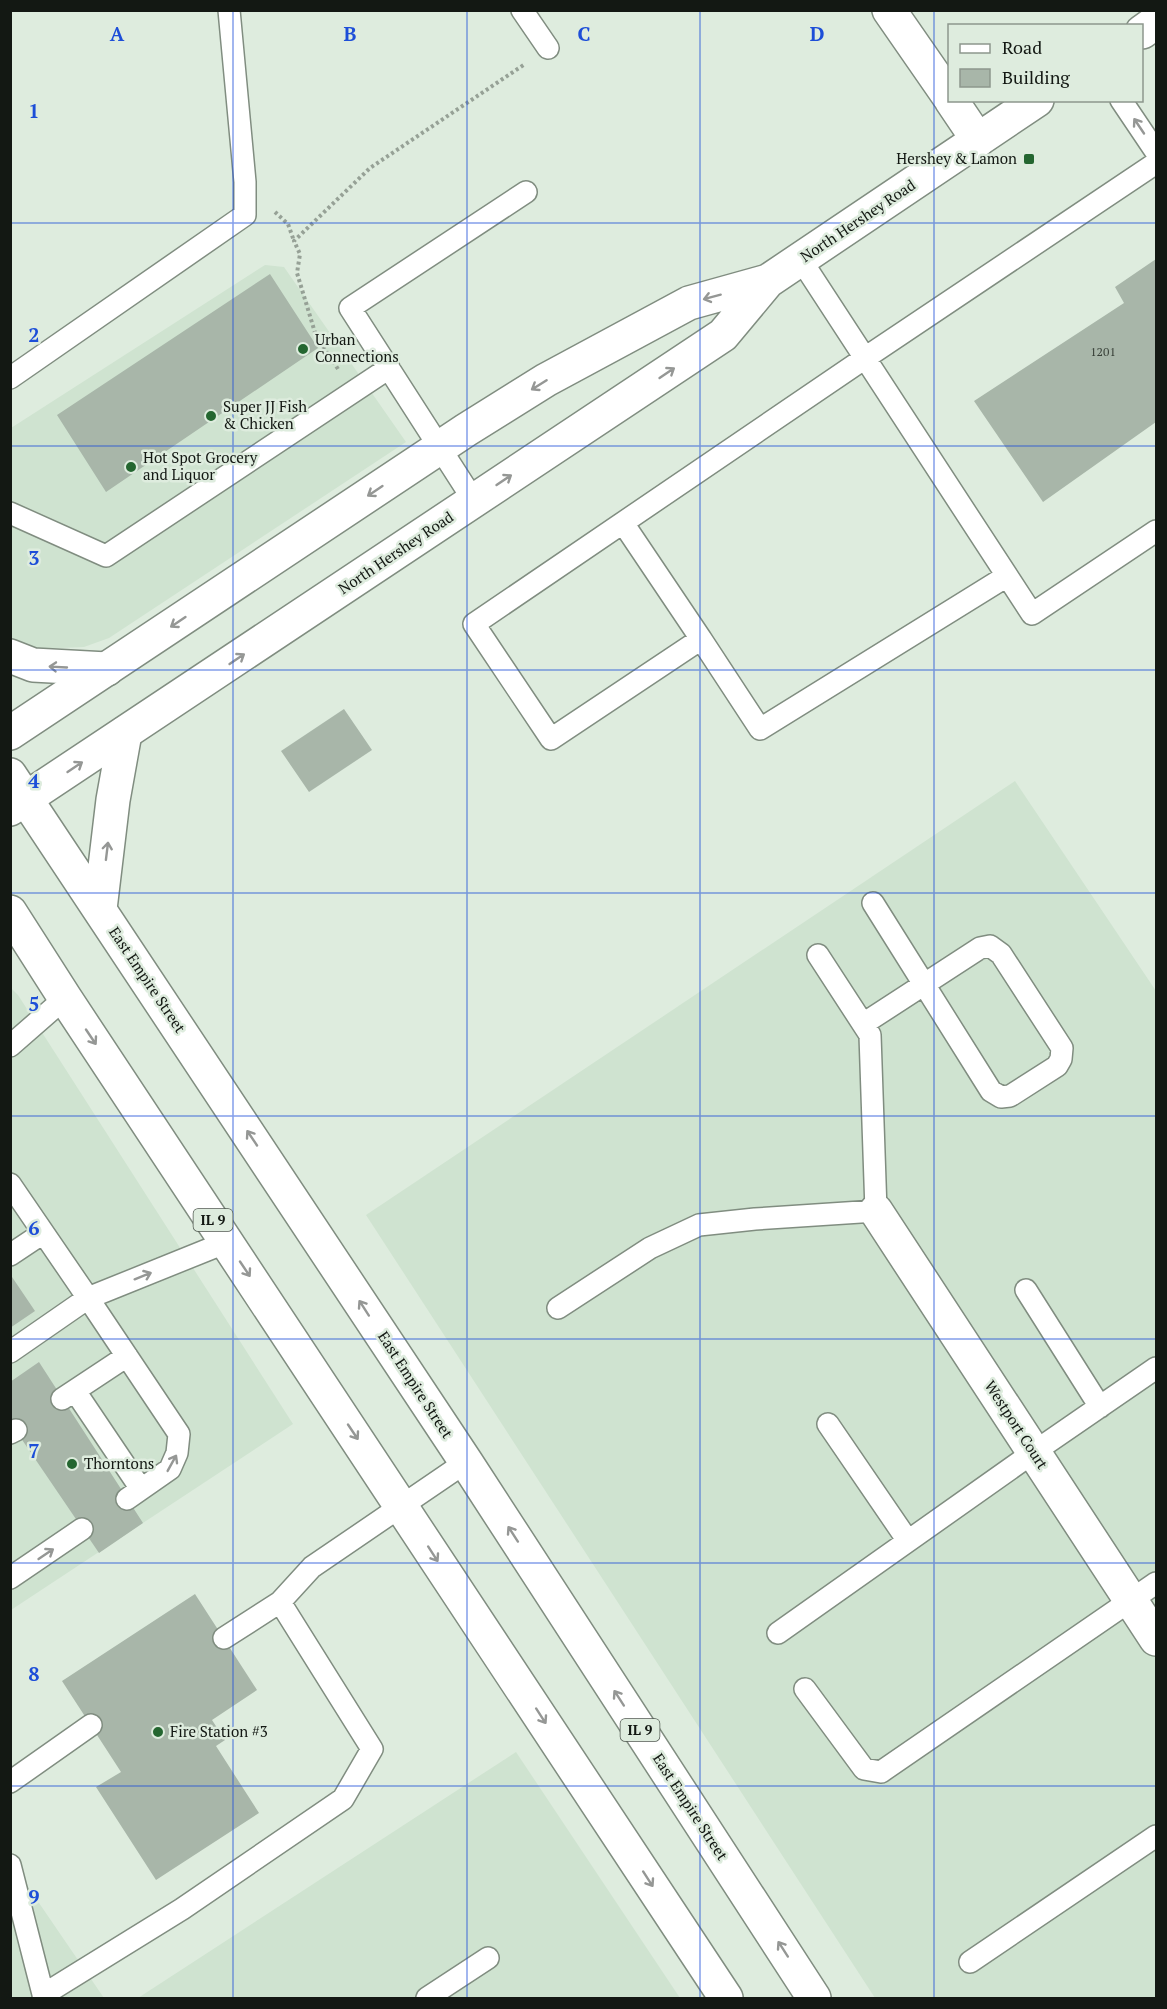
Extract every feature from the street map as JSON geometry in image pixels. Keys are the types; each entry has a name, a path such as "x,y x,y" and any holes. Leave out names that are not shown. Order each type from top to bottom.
{"main road":[{"path":"889,10 948,96"},
{"path":"1143,31 1156,22"},
{"path":"952,102 978,140"},
{"name":"North Hershey Road","path":"16,795 125,733 723,335 768,282 1034,102"},
{"name":"North Hershey Road","path":"10,733 439,448 546,380 689,303 768,282"},
{"path":"10,656 33,665 107,669"},
{"path":"100,909 113,800 125,733"},
{"name":"East Empire Street","path":"16,795 100,909 466,1462 814,1998"},
{"name":"IL 9","path":"15,925 726,1998"},
{"name":"Westport Court","path":"876,1211 1034,1452 1144,1591 1156,1639"}],"lane":[{"path":"10,378 245,215 230,10"},
{"path":"522,10 548,48"},
{"path":"1122,102 1156,152"},
{"path":"701,639 551,739 474,624 1156,163"},
{"path":"474,501 350,308 526,192"},
{"path":"801,260 1032,614 1156,531"},
{"path":"10,513 106,556 389,368"},
{"path":"623,523 760,729 1007,576"},
{"path":"863,1024 924,984 980,948 990,946 1001,954 1062,1048 1061,1059 1057,1066 1010,1096 1001,1097 991,1091 924,984 873,903"},
{"path":"558,1308 650,1248 699,1225 876,1211 870,1035 818,955"},
{"path":"10,1046 65,998"},
{"path":"12,1189 88,1298 127,1356 179,1434 177,1453 170,1469 134,1494 69,1395 127,1356"},
{"path":"10,1256 43,1233"},
{"path":"10,1352 88,1298 227,1242"},
{"path":"1026,1290 1100,1407"},
{"path":"778,1633 1156,1368"},
{"path":"828,1424 908,1541"},
{"path":"224,1638 280,1602 312,1567 466,1462"},
{"path":"10,1578 82,1529"},
{"path":"805,1689 864,1768 881,1772 1144,1591"},
{"path":"10,1865 44,1997 182,1909 343,1799 372,1749 280,1602"},
{"path":"10,1782 91,1725"},
{"path":"970,1962 1156,1836"},
{"path":"427,1998 488,1958"}],"path":[{"path":"294,241 370,168 548,48"},
{"path":"288,224 300,254 297,273 316,336 354,392"}],"shaded area":[{"path":"265,265 284,267 406,442 109,638 84,647 37,649 11,645 11,428"},
{"path":"1015,781 1156,991 1156,1998 875,1998 366,1215"},
{"path":"11,988 18,995 293,1424 11,1610"},
{"path":"516,1752 680,1998 138,1998"},
{"path":"11,1862 104,1998 11,1998"}],"building":[{"path":"1156,259 1156,422 1043,502 974,401 1124,303 1115,287"},
{"path":"270,274 318,348 106,492 57,415"},
{"path":"344,709 372,750 309,792 281,751"},
{"path":"10,1274 35,1311 10,1328"},
{"name":"Thorntons","path":"39,1362 143,1523 99,1553 10,1422 10,1382"},
{"name":"Fire Station #3","path":"195,1594 257,1690 212,1720 225,1740 216,1746 259,1813 156,1880 96,1787 121,1772 62,1681"}],"place":[{"name":"Hershey & Lamon","path":"1029,159"},
{"name":"Urban Connections","path":"303,349"},
{"name":"Super JJ Fish & Chicken","path":"211,416"},
{"name":"Hot Spot Grocery and Liquor","path":"131,467"},
{"name":"Thorntons","path":"72,1464"},
{"name":"Fire Station #3","path":"158,1732"}]}
